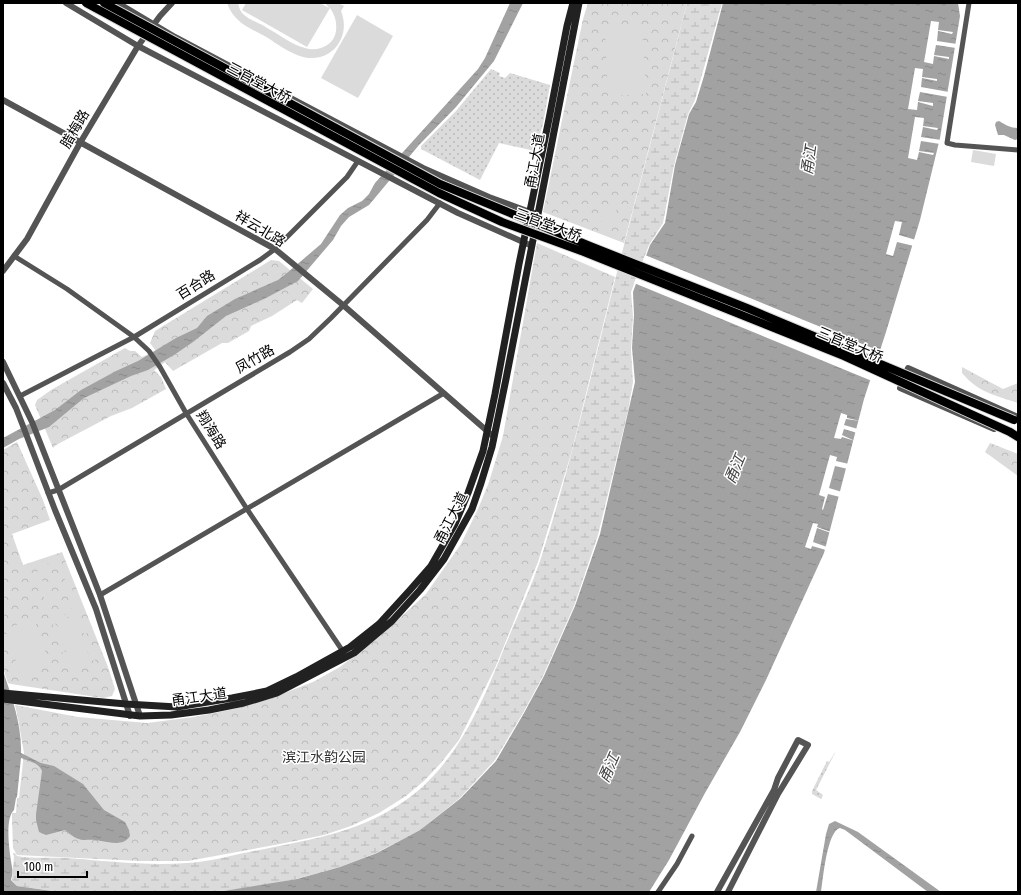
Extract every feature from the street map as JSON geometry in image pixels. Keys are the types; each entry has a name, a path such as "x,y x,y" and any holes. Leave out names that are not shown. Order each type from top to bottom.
{"main road":[{"name":"三官堂大桥","path":"86,3 250,92 453,199 502,222 584,252 844,356 1016,436"},
{"name":"三官堂大桥","path":"104,3 440,184 590,246 747,308 1017,420"},
{"name":"甬江大道","path":"3,693 18,697 130,716 171,715 209,710 244,703 277,694 344,654 350,647 378,624 431,566 455,524 483,451 567,26 573,3"},
{"name":"甬江大道","path":"3,699 18,697 177,707 267,691 344,654 354,653 392,621 420,590 444,559 472,509 494,437 579,3"}],"street":[{"path":"66,3 138,46 358,161 440,203 532,246"},
{"path":"118,3 175,37 423,168 489,197 538,214"},
{"name":"腊梅路","path":"3,271 27,239 80,143 138,46 155,25 160,16 172,3"},
{"path":"970,3 947,143 955,145 1018,150"},
{"name":"祥云北路","path":"3,100 275,249 343,305 494,437"},
{"name":"百合路","path":"20,396 134,337 260,260 275,249 347,177 358,161"},
{"name":"凤竹路","path":"48,493 58,490 309,339 427,220 440,203"},
{"name":"翔海路","path":"14,256 67,289 134,337 149,351 160,367 186,413 247,509 344,654"},
{"path":"3,362 32,422 100,595 140,716"},
{"path":"1016,436 900,388 908,368 1017,420"},
{"path":"3,383 24,426 48,493 96,609 130,716"},
{"path":"100,595 444,393"},
{"path":"717,892 774,790 778,778 798,740 808,745 778,794 728,892"},
{"path":"658,892 678,864 692,836"}],"green space":[{"path":"227,3 238,3 241,12 248,18 305,48 315,49 325,47 332,41 335,36 336,22 330,8 307,47 242,10 246,3 320,3 329,8 325,3 338,3 344,6 341,11 344,30 340,41 332,51 322,57 303,57 290,52 243,24 234,16"},
{"path":"588,3 687,3 624,243 543,212 583,19"},
{"path":"687,3 722,3 695,100 688,114 674,165 663,223 649,245 631,292 633,316 631,350 633,382 628,411 598,535 574,606 543,676 495,760 460,798 420,830 376,853 340,867 296,879 261,886 214,892 60,892 17,886 12,880 13,853 17,856 30,857 67,858 142,864 172,864 218,859 314,839 335,833 376,818 395,807 414,794 445,763 469,726 488,686 528,591 552,524 571,456"},
{"path":"357,15 393,36 358,98 321,78"},
{"path":"642,26 646,94 608,96 605,28"},
{"path":"491,69 500,73 499,76 505,78 510,73 550,85 543,124 535,151 499,143 480,180 421,149 421,146 456,111"},
{"path":"973,150 996,154 994,166 971,162"},
{"path":"602,207 616,207 617,223 602,223"},
{"name":"滨江水韵公园","path":"537,243 615,277 571,454 538,562 495,668 459,740 440,764 425,780 406,796 379,813 351,826 324,835 188,861 140,861 17,855 13,848 12,813 16,813 17,798 19,798 24,753 15,705 78,717 147,723 194,717 234,709 269,699 313,682 340,667 379,637 426,594 461,544 489,482 503,436"},
{"path":"271,260 279,261 313,289 302,303 297,300 272,316 251,326 249,331 228,343 222,343 173,371 165,362 154,370 161,377 166,389 132,408 111,416 53,448 35,405 37,400 51,390 125,348 130,351 135,351 142,357 156,351 150,343 155,331"},
{"path":"962,367 1003,389 1018,383 1018,403 981,389 968,380 962,373"},
{"path":"17,442 43,500 50,520 12,534 23,565 62,552 108,667 115,689 112,696 103,698 8,683 3,668 3,450"},
{"path":"990,443 1018,454 1018,476 985,452"},
{"path":"46,559 54,559 59,561 65,567 96,663 93,673 86,678 77,678 69,672 38,580 38,568","holes":["52,562 59,565 61,568 73,604 71,610 65,615 57,615 52,610 41,576 43,567","76,611 94,662 92,671 89,674 82,676 71,670 53,617 66,618"]},
{"path":"34,618 50,666 21,676 5,629"},
{"path":"76,618 91,662 72,669 57,624"},
{"path":"836,751 816,790 823,795 821,799 812,794 812,791 827,761 829,762"}],"water":[{"path":"510,3 523,3 494,61 456,107 419,145 369,205 349,217 341,226 333,240 298,281 266,298 226,316 174,355 148,370 131,376 84,398 49,427 19,439 3,448 3,438 55,410 81,390 138,361 176,338 197,328 207,316 235,299 278,280 321,244 340,215 348,208 362,201 369,194 375,183 478,69 485,58"},
{"name":"甬江","path":"723,3 958,3 960,16 940,138 920,220 864,399 824,553 766,680 740,732 669,860 649,892 217,892 297,879 340,867 377,853 420,830 461,798 496,761 524,713 544,676 575,606 600,534 635,382 632,348 634,315 633,292 650,245 665,223 675,165 689,114 696,102 704,76"},
{"path":"999,121 1010,127 1018,128 1018,139 1015,140 1004,135 998,135 995,125 996,122"},
{"path":"3,671 18,722 21,753 41,763 54,766 83,784 104,810 125,822 129,830 130,836 127,840 119,843 81,840 73,837 65,830 46,835 39,832 36,814 42,771 36,764 21,758 17,797 14,810 9,821 8,829 12,870 11,880 17,886 59,892 3,892"},
{"path":"835,821 858,832 941,892 928,892 845,830 840,828 832,837 826,856 821,892 816,892 826,834 829,824"}],"pier":[{"path":"931,21 939,22 938,30 953,32 952,34 938,31 937,41 957,44 956,48 936,45 934,55 949,57 949,59 934,56 933,64 924,62"},
{"path":"915,68 923,69 922,77 937,79 937,81 922,78 921,87 949,92 948,97 920,92 918,101 933,103 933,106 918,102 917,110 908,109"},
{"path":"915,117 924,118 923,126 938,128 937,130 923,127 921,137 941,140 940,144 921,141 919,151 934,153 933,155 919,152 917,160 908,158"},
{"path":"895,221 902,222 899,235 916,240 914,246 897,242 893,256 886,254"},
{"path":"645,255 882,352 872,381 634,283"},
{"path":"841,413 847,415 847,418 860,421 846,419 844,425 858,429 857,433 844,429 842,435 855,441 842,437 841,439 834,438"},
{"path":"830,455 837,457 836,461 849,464 848,469 835,466 829,488 842,492 840,497 828,494 823,510 825,497 819,495"},
{"path":"813,523 818,524 817,527 831,532 817,528 813,542 827,547 826,550 812,546 811,549 805,547"}]}
